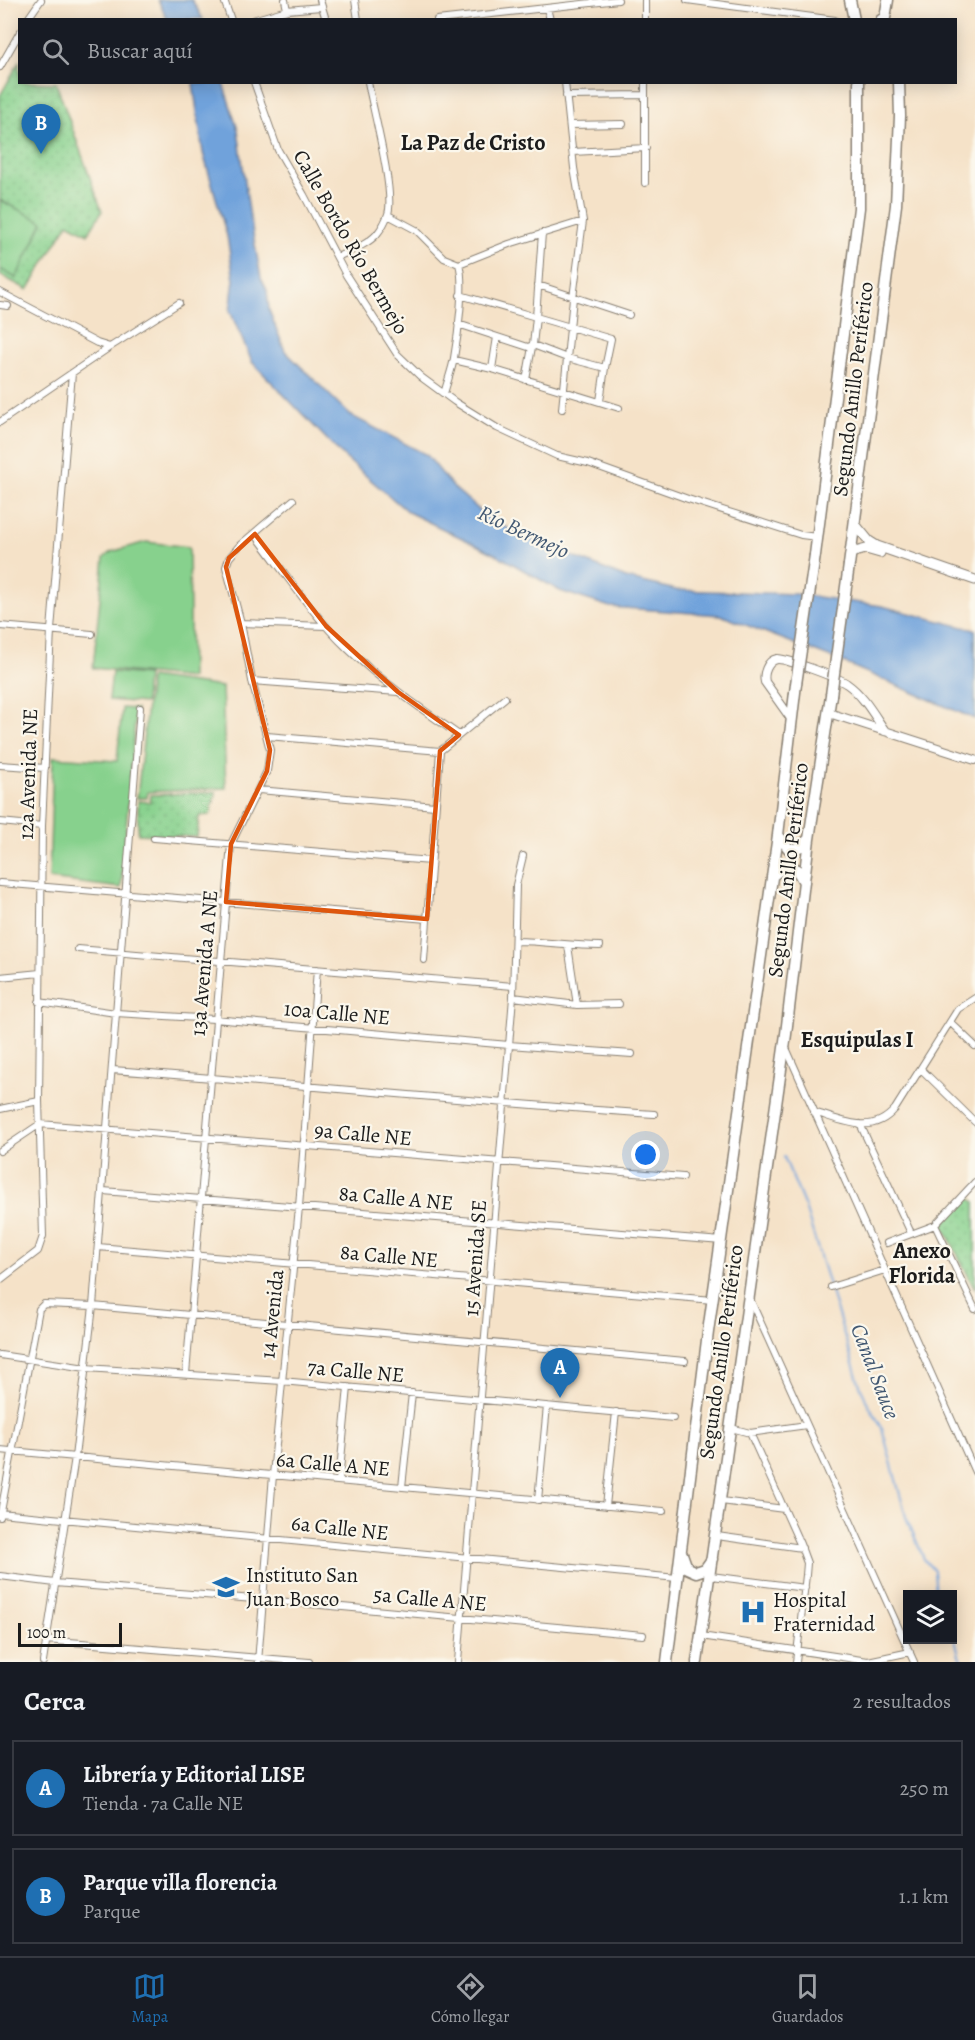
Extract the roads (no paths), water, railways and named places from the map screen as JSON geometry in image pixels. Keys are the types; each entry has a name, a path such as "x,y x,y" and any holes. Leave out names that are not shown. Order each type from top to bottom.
{"main road":[{"path":"885,18 889,0"},
{"path":"889,0 893,18"},
{"path":"851,2 854,18"},
{"path":"851,2 860,18"},
{"name":"Segundo Anillo Periférico","path":"667,1662 712,1300 778,835 859,208 859,84"},
{"name":"Segundo Anillo Periférico","path":"698,1662 784,1044 809,839 855,524 896,205 899,84"},
{"path":"855,524 869,541 877,546 975,582"},
{"path":"851,553 858,549 875,551 975,582"},
{"path":"778,835 789,849 800,847 809,839"},
{"path":"772,876 782,868 793,867 804,882"},
{"path":"681,1547 684,1564 689,1570 696,1572 707,1567 714,1553"}],"street":[{"path":"28,18 41,0"},
{"path":"224,0 230,18"},
{"path":"285,0 287,10"},
{"path":"355,0 358,18"},
{"path":"454,18 618,0"},
{"path":"645,0 645,18"},
{"path":"687,0 820,18"},
{"path":"260,18 321,3 325,18"},
{"path":"547,8 550,18"},
{"path":"0,67 18,36"},
{"name":"Calle Bordo Río Bermejo","path":"256,84 278,150 346,275 397,354 421,377 497,428 557,456 588,463 688,499 801,535 817,537"},
{"path":"337,256 357,248 376,235 388,215 390,204 387,177 368,84"},
{"path":"562,409 583,221 565,84"},
{"path":"645,84 645,183"},
{"path":"566,96 645,95"},
{"path":"570,125 623,124"},
{"path":"573,152 646,148"},
{"path":"388,215 416,230 444,258 459,264 509,244 583,221"},
{"path":"526,380 536,317 542,233"},
{"path":"444,394 454,360 460,295 461,270 459,264"},
{"path":"538,285 629,315"},
{"path":"0,292 110,347"},
{"path":"460,295 611,339 600,401"},
{"path":"0,422 110,347 180,303"},
{"path":"0,305 8,306"},
{"path":"458,324 605,368"},
{"path":"492,369 497,337"},
{"path":"454,360 492,369 619,408"},
{"name":"12a Avenida NE","path":"0,1280 41,1248 43,1228 39,1101 42,826 51,630 72,374"},
{"path":"293,500 255,534 326,626 346,648 398,692 459,735"},
{"name":"13a Avenida A NE","path":"186,1374 212,1078 214,1019 231,844 267,771 270,750 226,567 229,558 255,534"},
{"path":"241,622 326,626"},
{"path":"0,626 92,634"},
{"path":"792,721 765,682 766,668 774,660 795,663 849,685 885,731"},
{"path":"252,681 398,692"},
{"path":"424,960 440,751 505,698"},
{"path":"43,1662 75,1457 93,1306 140,708"},
{"path":"829,713 975,760"},
{"path":"267,736 440,751"},
{"path":"0,765 45,768"},
{"path":"259,790 435,806"},
{"path":"0,822 42,826"},
{"path":"154,838 431,861"},
{"name":"15 Avenida SE","path":"458,1662 513,997 516,885 523,856"},
{"path":"0,883 427,919"},
{"path":"515,942 600,946"},
{"path":"568,946 577,1005"},
{"path":"78,948 513,986"},
{"name":"14 Avenida","path":"258,1660 299,1207 317,969"},
{"path":"0,977 40,973"},
{"path":"513,997 577,1005 619,1004"},
{"path":"814,1112 860,1124 876,1124 889,1116 922,1070 958,1010 975,998"},
{"name":"10a Calle NE","path":"39,1002 116,1013 632,1054"},
{"path":"951,1023 975,1046"},
{"path":"784,1044 975,1472"},
{"path":"112,1070 503,1104 654,1114"},
{"path":"922,1070 975,1122"},
{"path":"0,1109 39,1101"},
{"path":"0,1151 40,1124"},
{"name":"9a Calle NE","path":"40,1124 683,1177"},
{"path":"860,1124 911,1233"},
{"path":"887,1243 935,1225 973,1187"},
{"name":"8a Calle A NE","path":"103,1191 722,1240"},
{"path":"935,1225 975,1309"},
{"name":"8a Calle NE","path":"98,1247 712,1300"},
{"path":"831,1287 885,1270"},
{"path":"748,1296 914,1662"},
{"path":"0,1514 39,1309 41,1305 49,1303 685,1361"},
{"name":"7a Calle NE","path":"0,1355 86,1368 282,1381 673,1418"},
{"path":"339,1481 348,1387"},
{"path":"402,1487 412,1393"},
{"path":"538,1500 547,1406"},
{"path":"606,1506 616,1412"},
{"path":"730,1428 750,1433 807,1425"},
{"path":"750,1433 807,1563 796,1662"},
{"name":"6a Calle A NE","path":"0,1450 663,1511"},
{"path":"721,1501 783,1509"},
{"name":"6a Calle NE","path":"0,1514 677,1578"},
{"path":"717,1536 802,1548"},
{"name":"5a Calle A NE","path":"0,1576 55,1583 643,1635"},
{"path":"711,1576 805,1588"},
{"path":"702,1636 868,1660 910,1652"},
{"path":"46,1640 258,1660 309,1662"}],"water":[{"path":"158,0 192,0 202,18 167,18"},
{"path":"193,84 223,84 238,130 261,278 267,290 269,310 285,351 350,415 427,455 453,487 491,520 528,538 626,578 676,590 796,594 882,606 975,630 975,719 842,662 720,615 610,607 560,591 499,556 408,512 343,456 252,362 230,311 234,280 227,236 203,153"}],"waterway":[{"name":"Canal Sauce","path":"784,1157 805,1207 858,1380 882,1428 906,1517 924,1559 934,1571 936,1590"},
{"name":"Canal Sauce","path":"956,1644 959,1655 964,1662"}],"place":[{"name":"Parque villa florencia","path":"41,154"},
{"name":"Librería y Editorial LISE","path":"560,1398"},
{"name":"Instituto San Juan Bosco","path":"226,1587"},
{"name":"Hospital Fraternidad","path":"753,1612"}],"district":[{"name":"La Paz de Cristo","path":"473,142"},
{"name":"Esquipulas I","path":"857,1039"},
{"name":"Anexo Florida","path":"922,1262"}],"water label":[{"name":"Río Bermejo","path":"524,531"}]}
